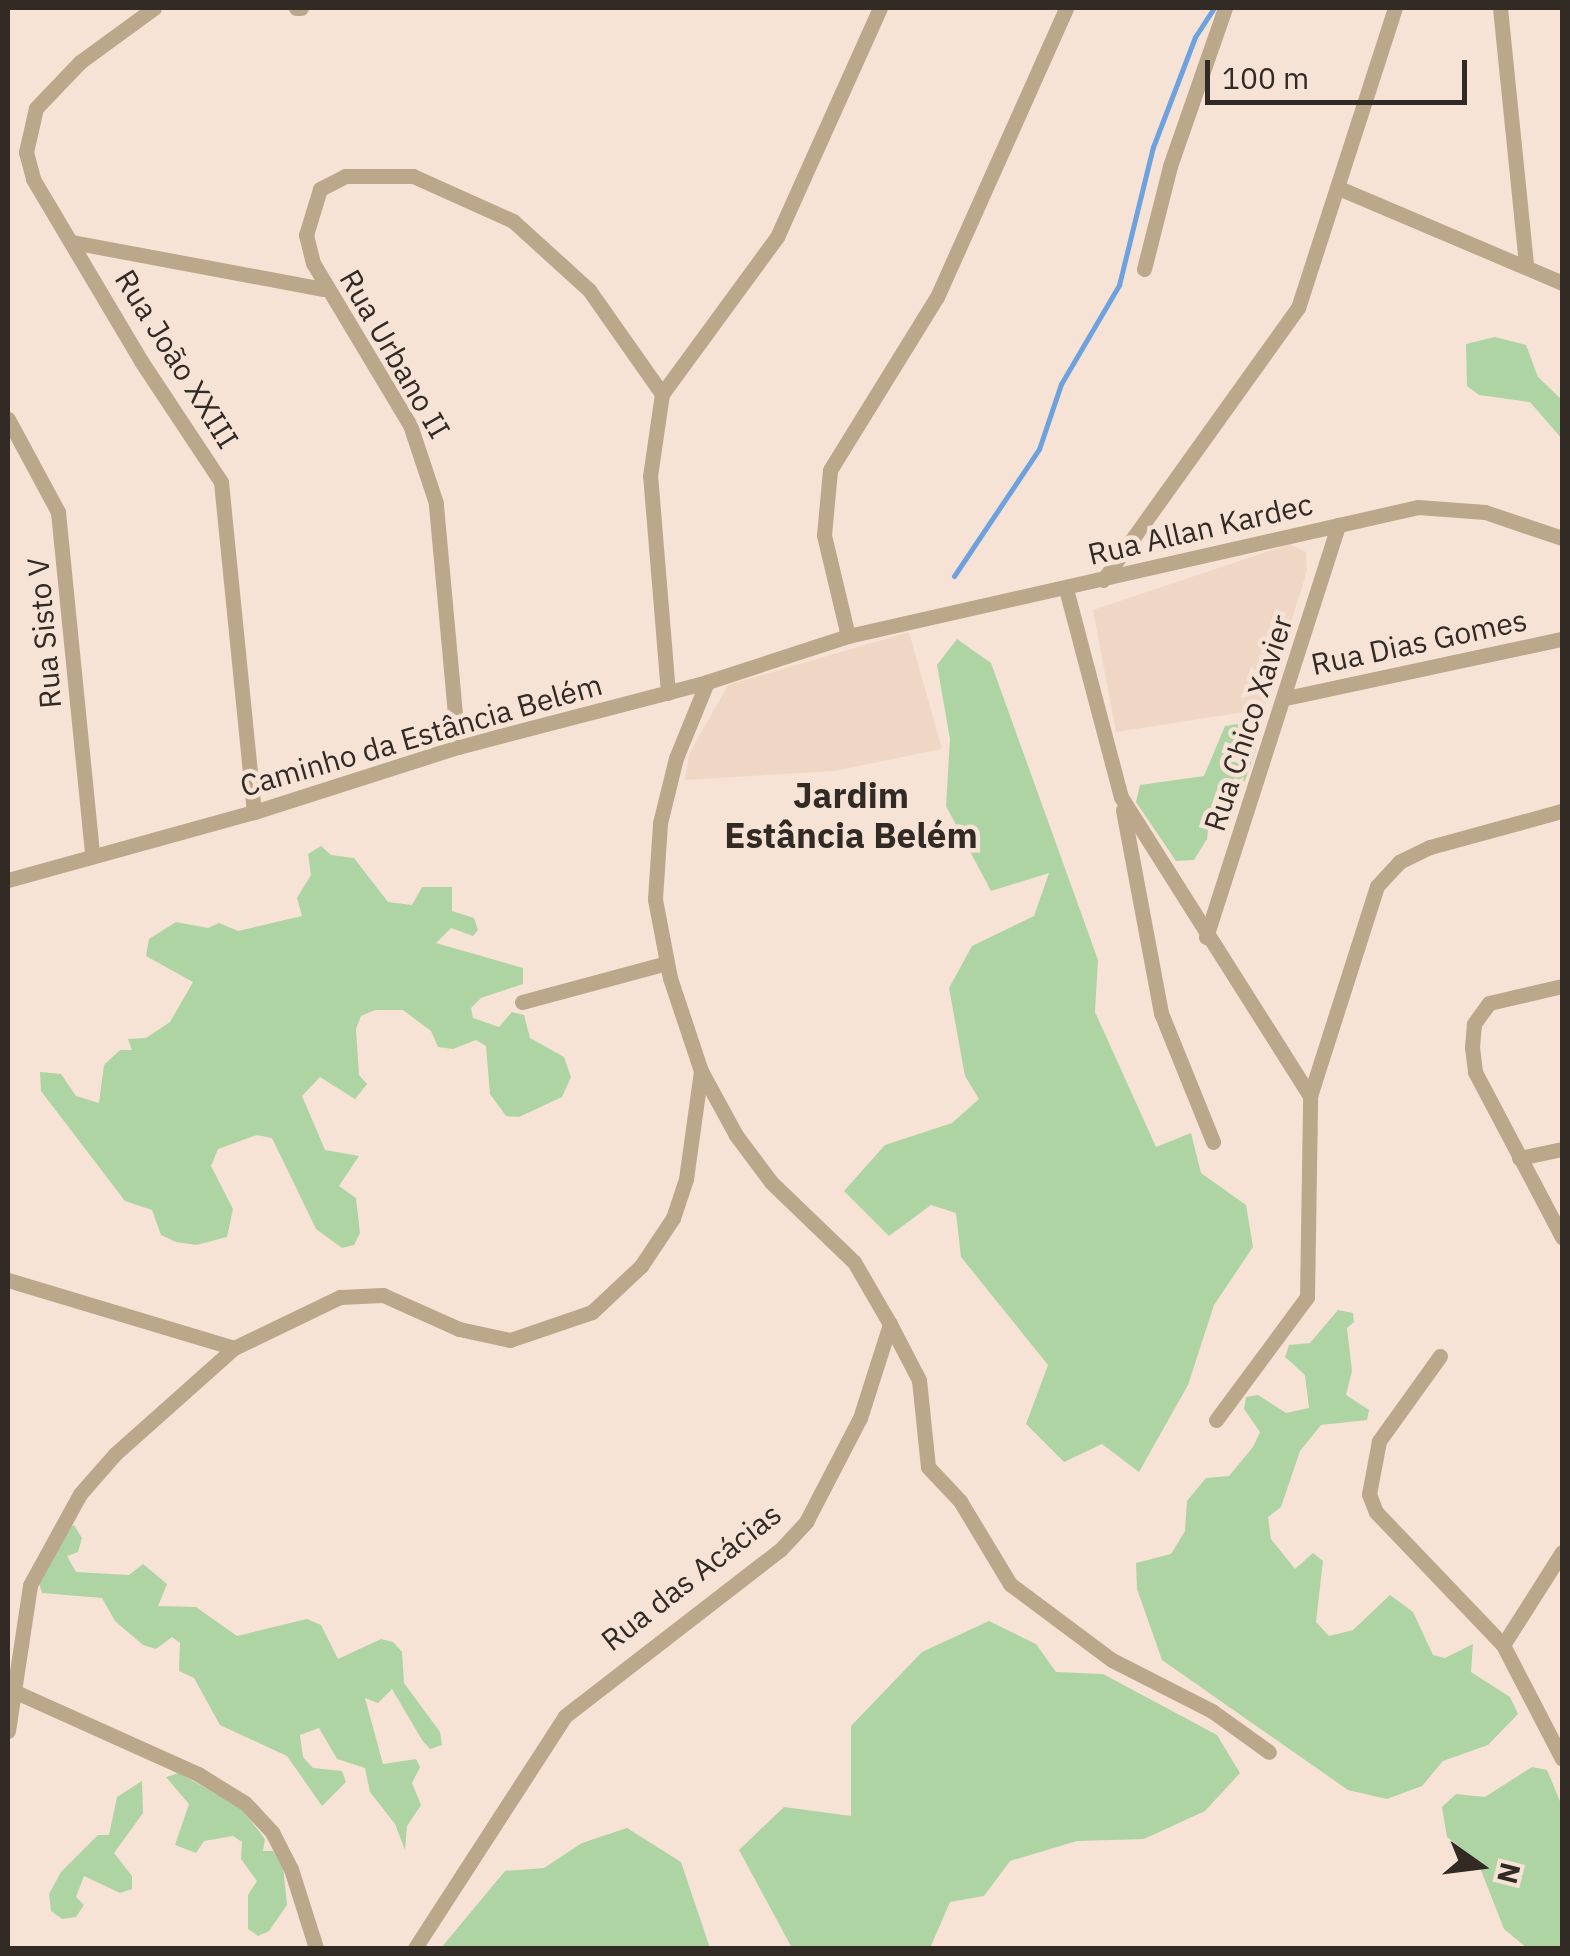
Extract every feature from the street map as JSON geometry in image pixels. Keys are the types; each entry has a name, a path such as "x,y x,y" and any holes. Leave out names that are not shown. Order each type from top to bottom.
{"street":[{"name":"Rua João XXIII","path":"154,8 80,62 36,108 26,130 33,178 221,482 254,812"},
{"path":"668,693 650,476 662,394 777,236 880,8"},
{"path":"848,636 824,535 822,504 830,470 944,284 1066,8"},
{"path":"1144,270 1176,149 1225,8"},
{"path":"1103,580 1298,308 1341,189 1395,8"},
{"path":"1500,8 1526,266"},
{"name":"Rua Urbano II","path":"458,746 436,503 410,425 324,288 306,235 320,188 345,176 413,176 513,221 560,259 662,394"},
{"path":"1341,189 1562,284"},
{"path":"72,242 324,288"},
{"name":"Rua Sisto V","path":"8,419 58,512 92,854"},
{"name":"Rua Allan Kardec","path":"848,636 1338,525 1451,505 1562,538"},
{"name":"Rua Chico Xavier","path":"1206,937 1286,698 1338,525"},
{"path":"1066,588 1121,796 1160,1013 1214,1142"},
{"name":"Caminho da Estância Belém","path":"8,880 254,812 458,746 707,682 848,636"},
{"name":"Rua Dias Gomes","path":"1286,698 1562,639"},
{"path":"707,682 676,758 660,823 655,899 668,963 701,1070 748,1150 854,1262 919,1380 928,1467 960,1500 1010,1584 1112,1660 1212,1710 1269,1752"},
{"path":"1121,796 1206,937 1310,1096"},
{"path":"1216,1420 1307,1297 1310,1096 1378,886 1399,862 1430,847 1562,811"},
{"path":"522,1002 668,963"},
{"path":"1562,986 1489,1003 1474,1024 1475,1072 1562,1237"},
{"path":"8,1731 18,1693 30,1585 72,1507 115,1454 234,1348 302,1312 368,1292 498,1339 542,1332 592,1312 641,1266 673,1218 686,1179 701,1070"},
{"path":"1519,1158 1562,1150"},
{"path":"8,1280 234,1348"},
{"name":"Rua das Acácias","path":"414,1948 565,1716 780,1550 806,1522 860,1418 890,1324"},
{"path":"1440,1356 1378,1441 1369,1494 1376,1512 1503,1645 1562,1759"},
{"path":"1503,1645 1562,1552"},
{"path":"18,1693 198,1774 245,1803 285,1857 316,1948"}],"shaded area":[{"path":"1290,544 1306,552 1307,571 1264,709 1116,732 1093,610"},
{"path":"909,632 942,749 834,771 685,780 689,754 728,685"}],"green space":[{"path":"1495,337 1526,345 1538,377 1562,400 1562,439 1530,402 1479,395 1467,386 1466,344"},
{"path":"957,639 991,663 1098,960 1095,1012 1156,1147 1191,1133 1201,1173 1246,1205 1253,1247 1214,1305 1188,1385 1139,1472 1102,1444 1064,1462 1026,1424 1048,1365 961,1257 956,1213 931,1205 889,1236 844,1191 885,1145 952,1123 979,1099 965,1076 949,988 972,946 1034,916 1049,873 991,891 946,806 950,739 937,665"},
{"path":"1249,722 1256,749 1238,801 1210,815 1207,839 1194,860 1176,861 1136,802 1140,785 1204,776 1225,726"},
{"path":"321,846 331,855 354,858 388,902 412,905 422,887 452,887 452,911 474,918 478,930 473,936 451,928 436,943 523,968 523,984 481,998 471,1008 473,1018 499,1027 512,1012 524,1015 530,1038 564,1057 571,1077 562,1097 519,1117 506,1116 490,1094 486,1046 476,1040 453,1049 438,1047 431,1031 403,1010 375,1010 361,1016 356,1029 359,1075 367,1084 355,1099 320,1077 302,1096 325,1150 359,1156 339,1186 356,1198 360,1233 354,1245 342,1248 316,1229 272,1138 257,1135 218,1149 211,1166 233,1209 227,1237 196,1245 176,1242 161,1235 152,1210 125,1201 41,1091 40,1072 61,1074 76,1096 99,1103 104,1065 120,1050 132,1050 128,1039 146,1038 170,1022 193,982 146,956 149,939 176,922 208,928 219,923 238,931 302,916 297,898 311,875 308,854"},
{"path":"1338,1310 1353,1313 1354,1322 1347,1328 1352,1371 1346,1395 1369,1410 1367,1420 1321,1425 1300,1451 1281,1507 1268,1517 1271,1539 1295,1569 1313,1553 1323,1561 1316,1622 1329,1636 1353,1630 1390,1595 1413,1612 1433,1655 1445,1658 1473,1644 1471,1672 1510,1697 1518,1714 1488,1745 1443,1761 1422,1786 1387,1799 1348,1790 1162,1660 1137,1589 1136,1563 1171,1554 1185,1531 1187,1501 1206,1478 1229,1476 1253,1447 1260,1432 1244,1409 1246,1397 1258,1395 1286,1413 1309,1408 1305,1375 1285,1357 1289,1345 1310,1343"},
{"path":"74,1525 82,1538 78,1552 67,1556 76,1572 129,1575 143,1564 167,1584 158,1606 196,1607 237,1636 307,1619 321,1625 338,1659 381,1639 393,1642 402,1652 404,1683 440,1732 442,1745 430,1749 392,1689 378,1703 365,1698 383,1764 416,1759 420,1767 412,1783 421,1805 407,1826 405,1850 395,1824 370,1792 365,1768 337,1759 319,1728 300,1735 303,1757 313,1768 342,1771 346,1782 322,1806 287,1756 220,1725 194,1678 179,1671 180,1643 172,1637 156,1649 143,1645 115,1621 102,1598 42,1593 38,1580 65,1528"},
{"path":"989,1621 1036,1644 1056,1672 1103,1674 1217,1735 1240,1773 1205,1811 1144,1839 1077,1841 1010,1861 984,1896 950,1902 930,1948 792,1948 739,1850 784,1807 851,1816 851,1726 922,1652"},
{"path":"1532,1767 1547,1770 1562,1806 1562,1948 1527,1948 1504,1929 1477,1860 1447,1837 1442,1807 1456,1794 1485,1797"},
{"path":"179,1773 241,1808 265,1839 263,1851 273,1851 283,1866 287,1905 269,1931 258,1936 248,1929 248,1895 257,1881 241,1859 242,1842 233,1836 204,1841 196,1853 175,1845 189,1804 166,1777"},
{"path":"142,1781 143,1813 114,1853 132,1876 132,1889 120,1893 84,1876 76,1897 84,1905 76,1917 62,1919 51,1911 49,1894 61,1872 98,1835 109,1835 117,1797"},
{"path":"627,1828 681,1862 710,1948 441,1948 505,1871 544,1868 582,1843"}],"waterway":[{"path":"954,576 1039,449 1061,384 1119,285 1153,147 1195,37 1214,8"}],"district":[{"name":"Jardim Estância Belém","path":"851,815"}]}
